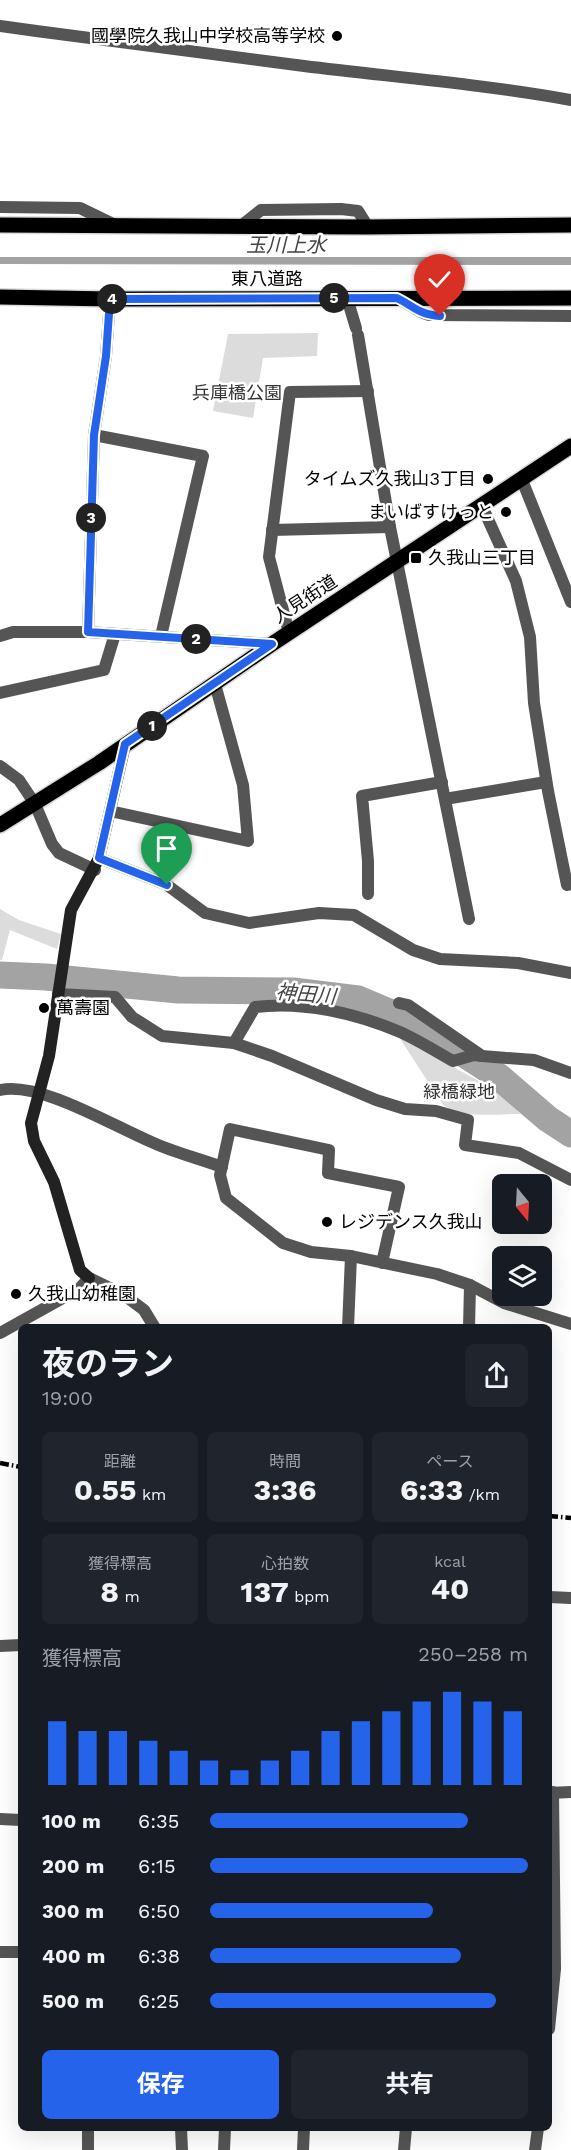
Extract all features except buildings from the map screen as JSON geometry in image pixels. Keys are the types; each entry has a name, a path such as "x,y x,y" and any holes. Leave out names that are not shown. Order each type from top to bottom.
{"main road":[{"path":"0,225 368,227 571,225"},
{"name":"東八道路","path":"0,297 110,299 571,298"},
{"name":"人見街道","path":"0,825 571,447"}],"street":[{"path":"0,26 304,66 402,75 571,100"},
{"path":"0,207 80,208 118,226"},
{"path":"347,298 357,331 390,527 469,919"},
{"path":"397,298 419,312 429,315 571,316"},
{"path":"88,632 94,435 106,356 110,299"},
{"path":"289,633 268,557 290,392 368,391"},
{"path":"94,435 203,456 161,636"},
{"path":"522,480 571,602"},
{"path":"482,506 516,581 530,637 534,703 546,782 567,885 571,884"},
{"path":"272,530 390,527"},
{"path":"0,636 13,632 88,632 272,644"},
{"path":"0,693 104,670 115,634"},
{"path":"110,812 248,841 243,785 215,684"},
{"path":"125,744 97,864 71,910 49,1056 31,1123 34,1141 54,1182 80,1270 88,1278 124,1295 144,1310 152,1324"},
{"path":"0,766 19,780 34,804 52,844 59,853 167,885 205,913 249,923 319,913 354,915 413,950 440,959 518,963 571,973"},
{"path":"368,894 368,861 362,796 442,782"},
{"path":"445,799 546,782"},
{"path":"58,992 115,997 132,1017 162,1036 234,1043 272,1056 376,1100 405,1108 436,1111 468,1120 465,1145 519,1153 571,1180"},
{"path":"399,1003 408,1005 478,1055"},
{"path":"234,1043 255,1008 279,1004 350,1015 401,1032 453,1061 478,1055 534,1060 571,1073"},
{"path":"0,1090 12,1087 39,1093 110,1122 154,1144 222,1167"},
{"path":"382,1263 399,1187 328,1173 329,1150 230,1129 220,1175 226,1198 283,1243 311,1252 351,1256 382,1263 436,1274 470,1285 504,1303 571,1324"},
{"path":"348,1324 351,1256"},
{"path":"0,1334 79,1289 88,1278"},
{"path":"469,1324 470,1285"},
{"path":"552,1597 571,1598"},
{"path":"0,1646 18,1646"},
{"path":"552,1793 571,1792"},
{"path":"0,1819 18,1820"},
{"path":"552,1837 555,1969 552,1999"},
{"path":"0,1952 18,1952"},
{"path":"88,2131 88,2150"},
{"path":"182,2131 182,2150"},
{"path":"224,2150 225,2131"},
{"path":"303,2150 304,2131"},
{"path":"405,2150 406,2131"},
{"path":"535,2150 538,2131"}],"green space":[{"name":"兵庫橋公園","path":"318,333 317,356 263,358 253,418 213,411 228,334"},
{"path":"0,909 19,920 61,934 57,949 10,930 2,960 0,960"},
{"name":"緑橋緑地","path":"399,1037 499,1092 521,1114 471,1114 443,1105"}],"shaded area":[{"path":"0,257 571,257 571,265 0,264"}],"waterway":[{"name":"神田川","path":"0,975 46,977 178,990 293,991 358,999 417,1024 498,1076 548,1119 571,1134"}],"railway":[{"path":"0,1463 18,1466"},
{"path":"552,1516 571,1518"}],"place":[{"name":"國學院久我山中学校高等学校","path":"337,36"},
{"name":"タイムズ久我山3丁目","path":"488,479"},
{"name":"まいばすけっと","path":"506,512"},
{"name":"久我山三丁目","path":"416,558"},
{"name":"萬壽園","path":"44,1008"},
{"name":"レジデンス久我山","path":"327,1222"},
{"name":"久我山幼稚園","path":"16,1294"}],"route":[{"path":"167,885 99,858 125,744 272,644 88,632 94,435 106,356 110,299 397,298 419,312 440,316"}],"water label":[{"name":"玉川上水","path":"286,245"}]}
